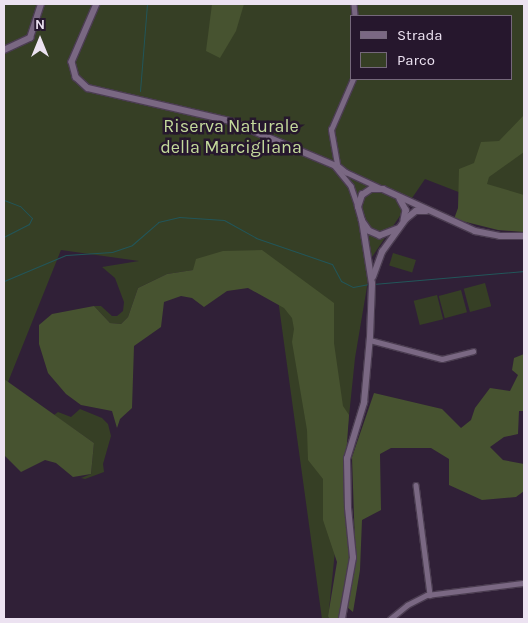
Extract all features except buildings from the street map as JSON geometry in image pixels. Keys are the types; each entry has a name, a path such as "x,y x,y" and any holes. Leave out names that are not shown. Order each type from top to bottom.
{"street":[{"path":"4,50 30,38 40,4"},
{"path":"97,4 72,62 76,77 88,88 230,121 336,164 346,172 431,213 484,234 524,236"},
{"path":"342,619 353,558 348,508 347,459 364,403 370,340 372,284 362,221 351,186 336,164 331,130 353,80"},
{"path":"358,206 365,192 382,189"},
{"path":"396,196 405,207 403,223"},
{"path":"372,284 379,258 398,229 416,212 431,213"},
{"path":"362,221 377,235 398,229"},
{"path":"370,340 442,359 473,351"},
{"path":"416,485 430,595"},
{"path":"390,619 410,603 430,595 524,583"}],"green space":[{"name":"Riserva Naturale della Marcigliana","path":"4,4 524,4 524,208 492,205 425,179 372,257 355,358 328,619 322,619 277,292 193,270 167,274 138,288 128,317 121,324 110,323 94,306 101,306 112,316 117,316 123,311 124,302 115,278 102,267 139,261 61,250 4,392"},
{"path":"212,4 244,4 236,31 220,58 206,51"},
{"path":"524,115 524,152 489,177 487,184 524,195 524,232 498,230 454,219 458,208 459,169 474,163 481,142 499,141"},
{"path":"262,250 334,303 334,343 343,406 349,415 344,484 352,557 340,619 329,619 328,616 337,562 323,520 323,479 308,460 307,430 292,342 294,329 292,318 284,308 248,288 227,291 204,307 192,298 181,296 164,302 161,327 134,346 132,408 120,419 117,428 112,411 81,405 66,394 48,373 39,344 39,325 52,314 94,306 110,323 121,324 128,317 138,288 167,274 193,270 196,259 223,251"},
{"path":"393,253 416,260 412,272 389,265"},
{"path":"485,283 491,306 470,312 464,289"},
{"path":"461,290 467,312 445,318 439,296"},
{"path":"437,295 443,319 420,325 414,301"},
{"path":"524,354 524,411 519,411 518,434 504,437 490,447 503,460 524,464 524,491 516,497 482,500 449,485 449,459 431,448 391,448 380,454 381,510 362,520 360,570 353,612 347,607 355,546 352,457 374,393 442,409 461,428 471,420 475,408 490,388 510,391 518,375 512,370 514,358"},
{"path":"4,379 94,443 91,474 73,477 56,463 45,460 21,472 4,455"},
{"path":"80,409 102,418 108,424 111,436 103,464 104,472 85,479 81,478 91,474 94,443 54,415 58,412 71,417"}],"waterway":[{"path":"140,91 147,4"},
{"path":"4,200 20,206 32,218 29,224 4,237"},
{"path":"4,281 66,255 112,252 132,245 158,222 179,217 224,220 256,238 332,264 341,281 353,287 369,284"},
{"path":"373,284 524,271"}]}
